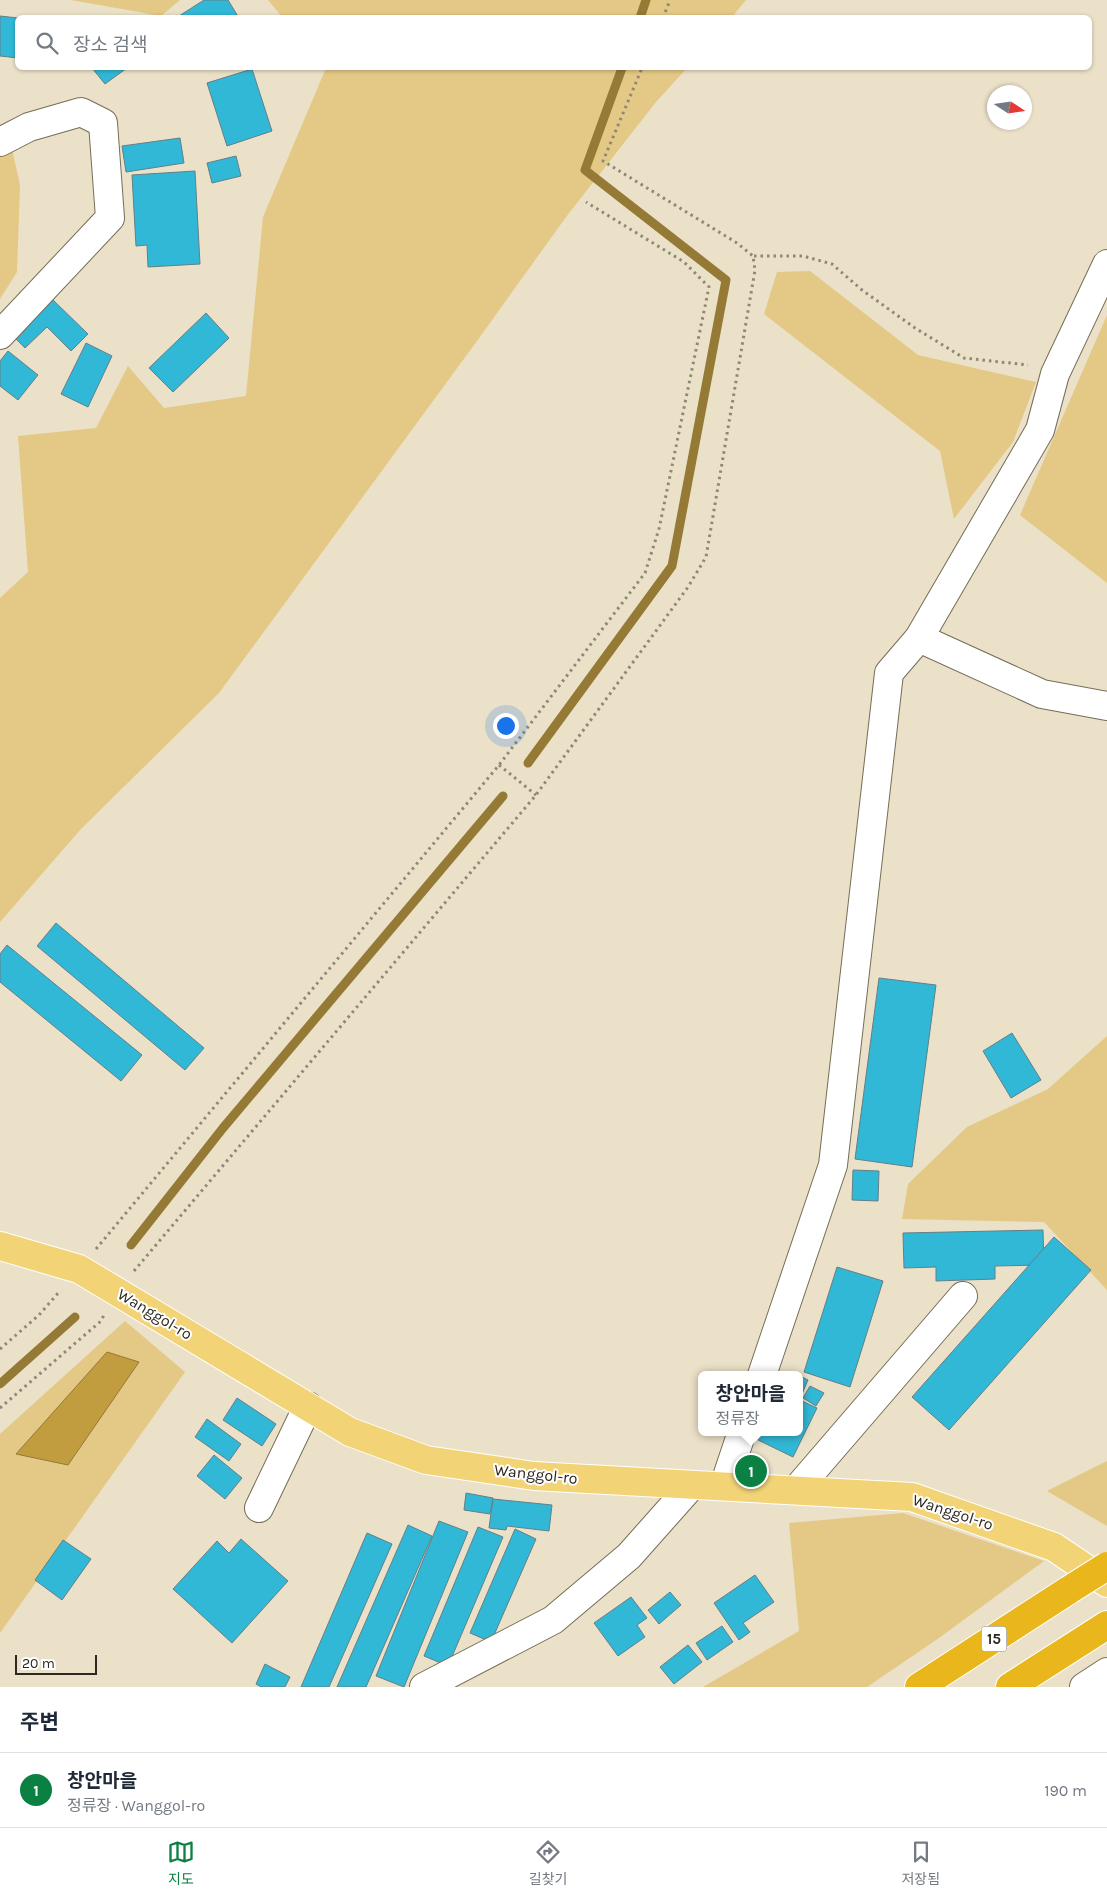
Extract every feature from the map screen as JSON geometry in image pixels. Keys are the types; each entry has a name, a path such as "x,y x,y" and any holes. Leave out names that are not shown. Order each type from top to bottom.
{"highway":[{"name":"15","path":"919,1687 1107,1566"},
{"path":"1010,1687 1107,1625"}],"main road":[{"name":"Wanggol-ro","path":"0,1246 79,1269 350,1432 426,1460 534,1476 912,1497 1054,1547 1107,1583"}],"street":[{"path":"0,142 29,127 81,112 103,123 110,218 0,335"},
{"path":"763,1371 833,1165 889,673 919,638 1040,430 1055,374 1107,264"},
{"path":"919,638 1042,694 1107,706"},
{"path":"796,1490 963,1296"},
{"path":"259,1508 308,1406"},
{"path":"724,1486 741,1436"},
{"path":"424,1687 553,1620 629,1556 692,1485"},
{"path":"1084,1687 1107,1672"}],"path":[{"path":"665,15 670,0"},
{"path":"641,70 603,161 738,243 753,256 803,256 832,264 862,290 907,323 964,358 1029,366 1055,374"},
{"path":"0,1349 39,1315 79,1269 499,765 645,573 659,529 709,287 684,262 586,202"},
{"path":"0,1408 101,1321 117,1292 536,795 688,587 706,557 754,280 753,256"},
{"path":"499,765 536,795"}],"shaded area":[{"path":"71,0 180,0 162,15"},
{"path":"268,0 746,0 734,15 280,15"},
{"path":"325,70 685,70 656,102 566,217 219,693 81,829 0,922 0,598 28,572 18,436 96,428 128,366 164,408 246,396 263,217"},
{"path":"12,149 20,185 17,272 0,299 0,156"},
{"path":"810,271 918,355 1036,382 1013,442 954,519 940,451 764,314 777,272"},
{"path":"1107,315 1107,583 1020,515"},
{"path":"1107,1036 1107,1290 1044,1222 902,1219 908,1184 967,1127 1048,1089"},
{"path":"125,1321 185,1372 0,1633 0,1434"},
{"path":"107,1352 139,1362 68,1465 16,1454"},
{"path":"1107,1461 1107,1526 1047,1491"},
{"path":"903,1513 1044,1561 939,1638 867,1687 703,1687 799,1631 789,1523"}],"building":[{"path":"204,0 228,0 237,15 181,15"},
{"path":"0,16 15,18 15,58 0,56"},
{"path":"94,70 124,70 105,84"},
{"path":"252,70 272,131 227,146 207,83"},
{"path":"180,138 184,163 126,172 122,146"},
{"path":"236,156 241,176 212,183 207,163"},
{"path":"195,171 200,264 148,267 147,245 136,246 132,175"},
{"path":"52,299 88,334 71,351 47,327 25,348 14,337"},
{"path":"206,313 229,338 173,392 149,368"},
{"path":"86,343 112,356 88,407 61,394"},
{"path":"8,351 38,375 18,400 0,386 0,361"},
{"path":"56,923 204,1048 185,1070 37,946"},
{"path":"7,945 142,1055 121,1081 0,982 0,954"},
{"path":"879,978 936,985 912,1167 855,1159"},
{"path":"1012,1033 1041,1080 1011,1098 983,1051"},
{"path":"853,1170 879,1171 878,1201 852,1200"},
{"path":"1043,1230 1044,1265 995,1266 995,1279 936,1281 936,1267 904,1268 903,1233"},
{"path":"1054,1237 1091,1270 949,1430 912,1397"},
{"path":"837,1267 883,1281 850,1387 804,1372"},
{"path":"803,1378 808,1380 803,1391"},
{"path":"810,1386 824,1393 816,1406 803,1398"},
{"path":"237,1398 276,1424 262,1446 223,1420"},
{"path":"803,1401 817,1408 793,1457 758,1440 760,1436 803,1436"},
{"path":"207,1419 241,1444 229,1461 195,1437"},
{"path":"214,1455 242,1478 225,1499 197,1476"},
{"path":"466,1493 493,1498 490,1514 464,1510"},
{"path":"493,1499 552,1505 549,1531 507,1526 506,1530 489,1528"},
{"path":"439,1521 468,1532 404,1687 376,1676"},
{"path":"408,1525 432,1536 366,1687 337,1687"},
{"path":"478,1527 503,1537 448,1666 424,1656"},
{"path":"515,1529 536,1539 491,1642 470,1633"},
{"path":"367,1533 392,1544 329,1687 301,1687"},
{"path":"241,1539 288,1581 232,1643 173,1589 217,1541 229,1553"},
{"path":"63,1540 91,1559 62,1600 35,1580"},
{"path":"755,1575 774,1602 743,1623 750,1632 739,1640 714,1603"},
{"path":"670,1592 681,1605 659,1624 648,1610"},
{"path":"631,1597 647,1618 637,1625 645,1637 618,1656 594,1623"},
{"path":"722,1626 733,1642 707,1660 696,1643"},
{"path":"688,1645 702,1662 674,1684 660,1667"},
{"path":"265,1664 290,1677 285,1687 261,1687 256,1684"}],"waterway":[{"path":"641,15 646,0"},
{"path":"528,763 672,566 726,280 585,170 621,70"},
{"path":"131,1245 223,1128 503,796"},
{"path":"0,1384 75,1317"}],"place":[{"name":"창안마을","path":"751,1471"}]}
